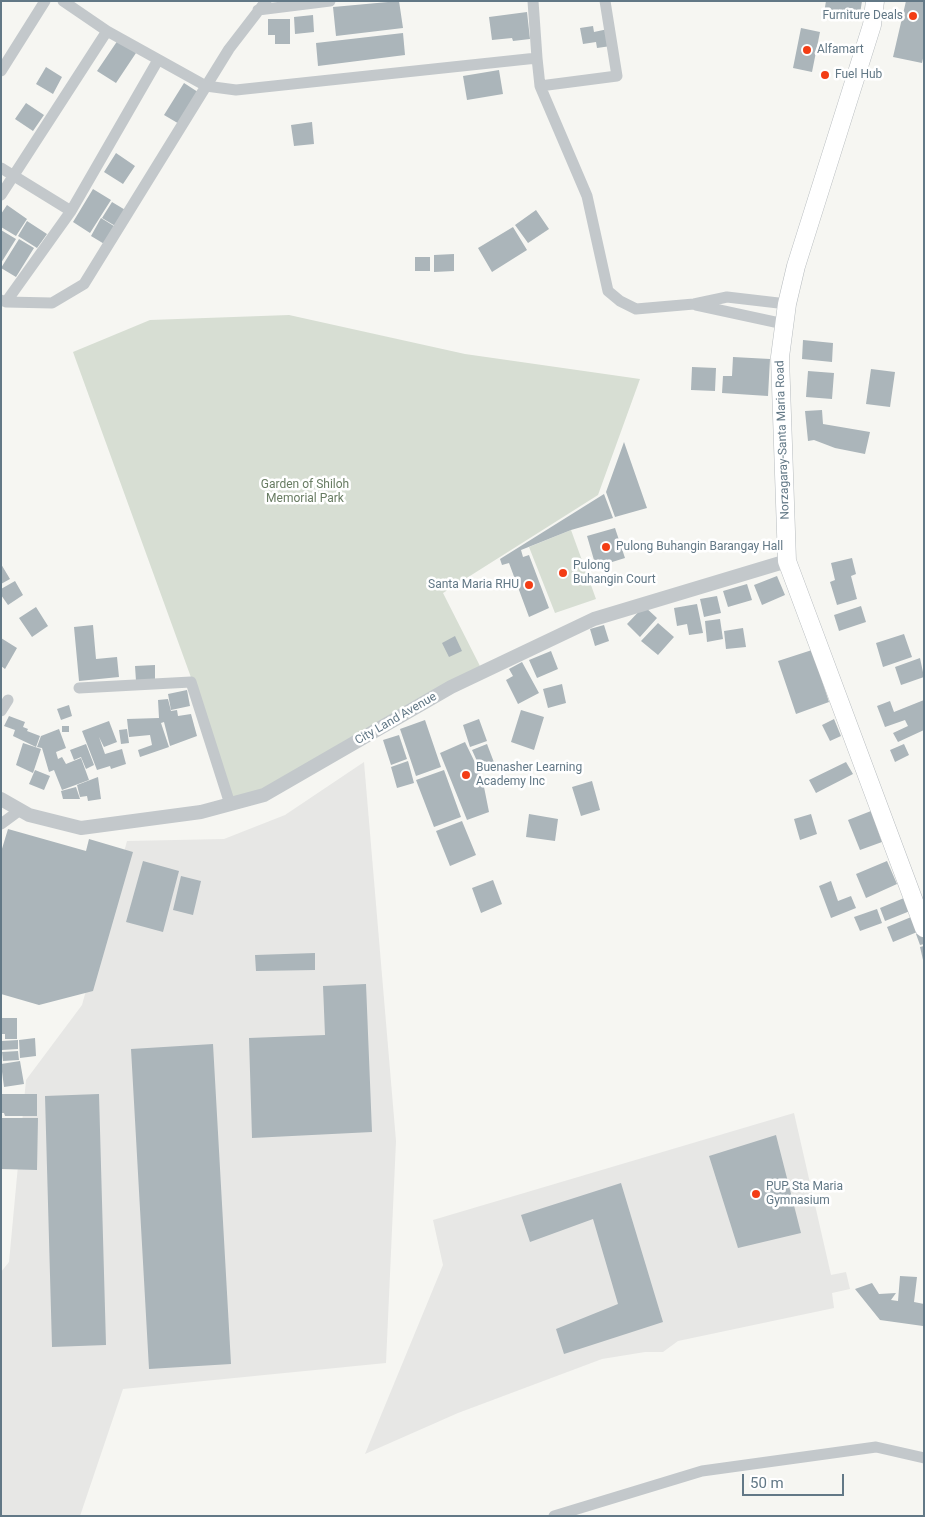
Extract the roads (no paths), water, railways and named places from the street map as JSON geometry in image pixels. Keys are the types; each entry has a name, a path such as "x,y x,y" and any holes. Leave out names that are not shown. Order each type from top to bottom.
{"main road":[{"name":"Norzagaray-Santa Maria Road","path":"875,1 872,25 796,266 787,304 780,357 787,561 922,917"}],"street":[{"path":"1,71 45,1"},
{"path":"63,1 107,30 206,86 236,90 537,58"},
{"path":"4,301 52,303 84,284 229,48 266,1"},
{"path":"258,10 330,1"},
{"path":"533,1 540,86 587,196 608,291 620,301 636,309 694,304 727,297 787,304"},
{"path":"540,86 617,76 605,1"},
{"path":"1,195 107,30"},
{"path":"4,301 71,211 158,60"},
{"path":"1,168 71,211"},
{"path":"694,304 784,324"},
{"name":"City Land Avenue","path":"1,799 29,815 81,828 201,812 264,795 451,686 594,619 787,561"},
{"path":"79,688 190,682 230,804"},
{"path":"1,711 8,700"},
{"path":"1,824 20,810"},
{"path":"554,1516 702,1471 876,1447 924,1458"}],"place":[{"name":"Furniture Deals","path":"913,16"},
{"name":"Alfamart","path":"807,50"},
{"name":"Fuel Hub","path":"825,75"},
{"name":"Pulong Buhangin Barangay Hall","path":"606,547"},
{"name":"Pulong Buhangin Court","path":"563,573"},
{"name":"Santa Maria RHU","path":"529,585"},
{"name":"Buenasher Learning Academy Inc","path":"466,775"},
{"name":"PUP Sta Maria Gymnasium","path":"756,1194"}],"park label":[{"name":"Garden of Shiloh Memorial Park","path":"305,492"}]}
